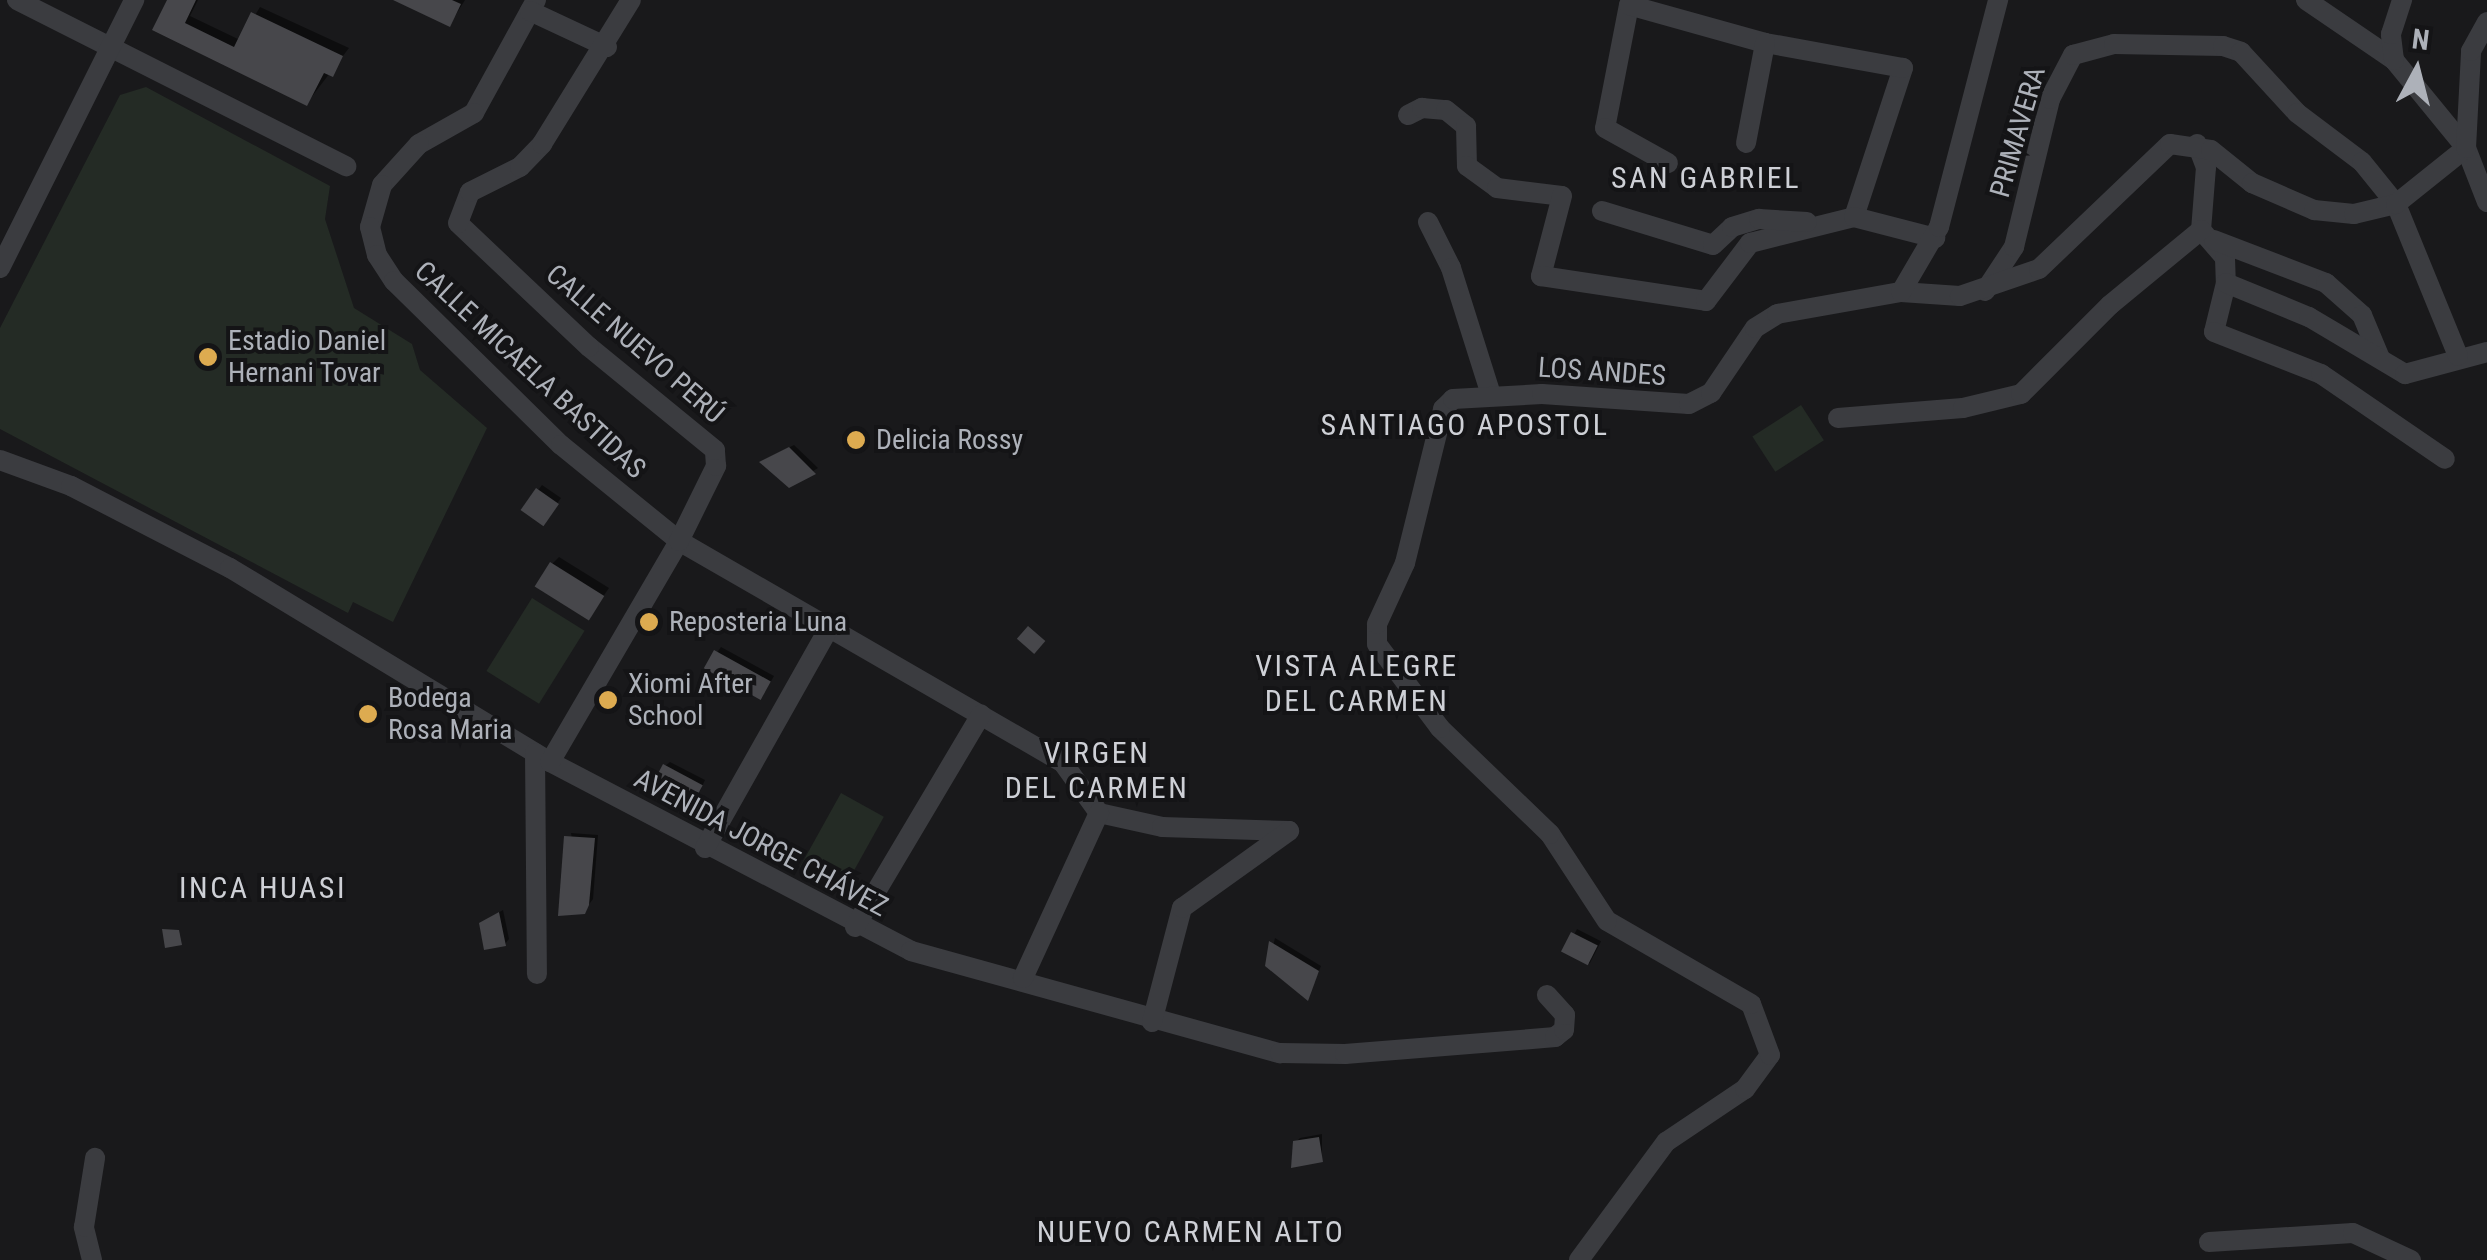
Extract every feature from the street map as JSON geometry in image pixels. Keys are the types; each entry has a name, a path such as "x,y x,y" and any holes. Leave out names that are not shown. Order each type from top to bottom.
{"street":[{"path":"18,0 346,166"},
{"path":"0,268 134,0"},
{"path":"533,6 607,47 631,0"},
{"path":"1900,292 1936,238 1998,0"},
{"path":"2306,0 2394,60 2466,148 2487,202"},
{"path":"2394,60 2391,34 2402,0"},
{"path":"1668,163 1604,128 1627,2 1765,43 1903,68 1844,220"},
{"name":"CALLE MICAELA BASTIDAS","path":"533,6 474,113 418,144 382,185 370,227 377,255 394,281 561,445 680,541 1063,763 1098,812"},
{"path":"1986,291 2039,269 2170,144 2197,144 2263,189 2314,210 2354,214 2396,204 2466,148 2471,51 2487,22"},
{"path":"1746,143 1765,43"},
{"name":"PRIMAVERA","path":"1986,291 2014,247 2061,68 2092,48 2223,46 2241,52 2297,113 2362,162 2396,204 2458,356"},
{"name":"CALLE NUEVO PERÚ","path":"607,47 532,156 484,180 460,206 458,223 715,450 716,466 680,541"},
{"path":"1408,115 1422,108 1446,110 1466,126 1467,166 1497,188 1562,196 1541,276 1642,288 1692,302 1714,297 1750,243 1844,220"},
{"path":"2197,144 2206,167 2205,230 2225,258 2226,283 2212,329 2321,374 2445,459"},
{"path":"1602,211 1713,245 1732,227 1759,218 1844,220 1936,238"},
{"path":"1428,222 1451,268 1491,395"},
{"path":"2205,230 2326,283 2362,315 2380,358"},
{"path":"1838,418 1963,408 2021,394 2110,305 2205,230"},
{"path":"2226,283 2308,317 2405,374 2458,356 2487,352"},
{"name":"LOS ANDES","path":"1579,1260 1666,1142 1746,1089 1770,1055 1752,1004 1607,921 1550,834 1440,728 1377,644 1376,624 1405,562 1443,409 1453,398 1491,395 1689,404 1711,393 1755,328 1777,314 1900,292 1986,291"},
{"name":"AVENIDA JORGE CHÁVEZ","path":"0,460 104,502 230,568 542,757 705,848 855,927 926,955 1023,978 1152,1022 1280,1052 1345,1054 1555,1037 1564,1030 1565,1015 1547,995"},
{"path":"537,974 542,757 680,541"},
{"path":"705,848 829,628"},
{"path":"855,927 981,714"},
{"path":"1023,978 1098,812 1162,827 1289,831 1182,908 1152,1022"},
{"path":"92,1260 84,1227 96,1158"},
{"path":"2208,1242 2353,1234 2411,1260"}],"shaded area":[{"name":"Estadio Daniel Hernani Tovar","path":"146,87 330,186 325,219 354,308 412,344 420,370 487,428 393,622 353,602 348,613 0,429 0,328 120,95"},
{"path":"1801,405 1824,440 1775,472 1752,437"},
{"path":"532,598 585,631 539,704 486,671"},
{"path":"841,793 884,817 843,891 800,867"}],"building":[{"path":"167,0 196,0 185,23 234,47 251,12 343,56 333,77 324,73 307,106 152,30"},
{"path":"393,0 452,0 461,4 450,27"},
{"path":"789,447 816,474 789,488 759,462"},
{"path":"536,488 559,504 543,526 521,510"},
{"path":"550,562 604,596 589,621 535,587"},
{"path":"1028,626 1045,641 1034,654 1017,639"},
{"path":"714,650 771,682 761,700 704,668"},
{"path":"663,764 703,785 695,799 655,778"},
{"path":"564,836 595,838 585,914 558,916"},
{"path":"499,912 506,946 484,950 479,923"},
{"path":"162,929 179,930 182,945 165,948"},
{"path":"1571,932 1598,946 1588,965 1561,952"},
{"path":"1269,941 1319,971 1308,1001 1265,966"},
{"path":"1319,1137 1323,1162 1291,1168 1293,1141"}],"place":[{"name":"Estadio Daniel Hernani Tovar","path":"208,357"},
{"name":"Delicia Rossy","path":"856,440"},
{"name":"Reposteria Luna","path":"649,622"},
{"name":"Xiomi After School","path":"608,700"},
{"name":"Bodega Rosa Maria","path":"368,714"}],"district":[{"name":"SAN GABRIEL","path":"1706,178"},
{"name":"SANTIAGO APOSTOL","path":"1465,425"},
{"name":"VISTA ALEGRE DEL CARMEN","path":"1357,683"},
{"name":"VIRGEN DEL CARMEN","path":"1097,770"},
{"name":"INCA HUASI","path":"263,888"},
{"name":"NUEVO CARMEN ALTO","path":"1191,1232"}]}
